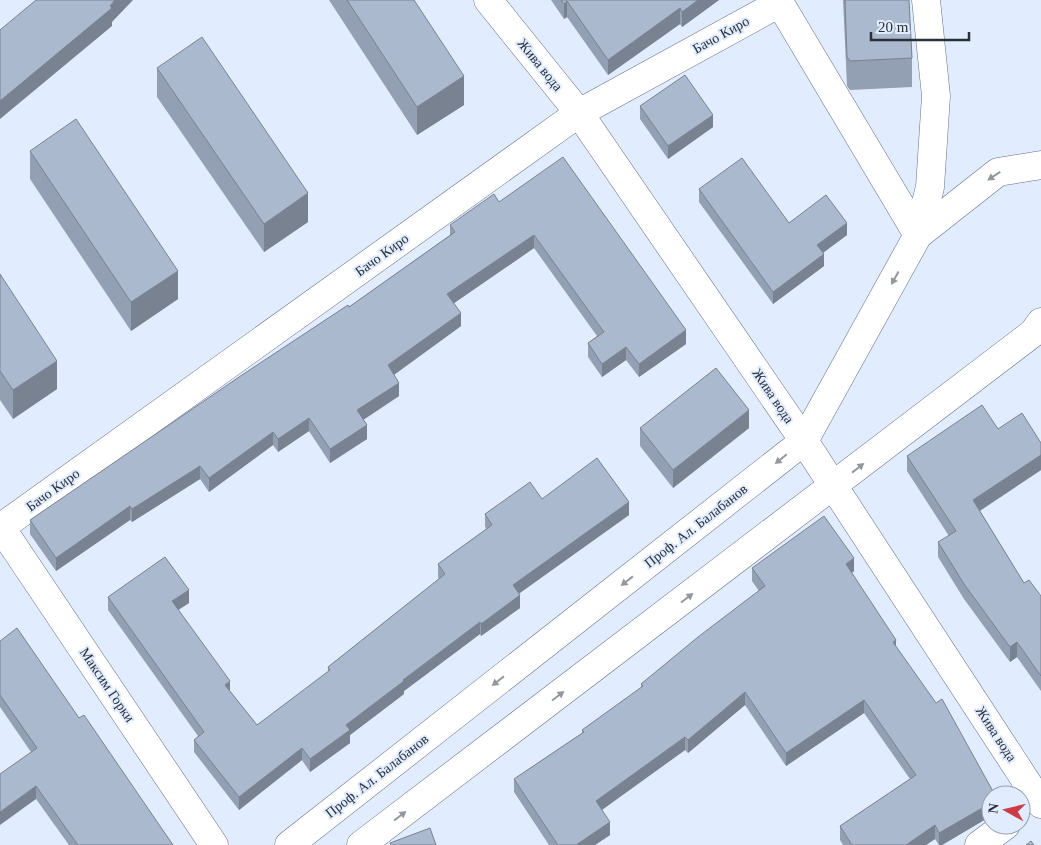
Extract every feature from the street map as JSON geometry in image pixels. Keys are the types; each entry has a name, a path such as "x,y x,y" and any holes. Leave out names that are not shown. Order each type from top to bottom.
{"street":[{"name":"Жива вода","path":"488,0 579,113 804,440 1036,805"},
{"path":"918,236 930,187 936,96 926,0"},
{"name":"Бачо Киро","path":"0,527 579,113 778,2"},
{"path":"778,2 918,236"},
{"name":"Проф. Ал. Балабанов","path":"289,845 804,440 918,236 998,172 1041,165"},
{"path":"362,845 1033,333 1041,322"},
{"name":"Максим Горки","path":"0,527 214,845"},
{"path":"979,845 992,835"}],"building":[{"path":"36,0 115,0 110,6 112,8 0,101 0,30"},
{"path":"347,0 414,0 464,76 417,107"},
{"path":"561,0 698,0 682,12 680,8 608,60 567,1 564,4"},
{"path":"845,0 909,0 912,58 850,61 847,57"},
{"path":"202,37 308,193 264,224 157,68"},
{"path":"685,75 713,115 668,146 640,106"},
{"path":"76,119 178,271 131,302 30,151"},
{"path":"563,157 686,330 639,364 626,347 602,364 588,343 604,332 534,235 447,294 461,313 388,365 399,383 357,410 367,425 330,449 309,418 278,439 273,432 209,478 200,466 132,509 130,506 56,558 30,520 242,375 348,305 349,307 455,232 450,225 494,194 499,202"},
{"path":"742,158 789,223 826,195 847,223 817,245 824,254 773,292 699,189"},
{"path":"0,274 57,361 13,390 0,371"},
{"path":"716,368 749,410 673,470 640,428"},
{"path":"982,405 998,429 1022,413 1041,443 1041,455 973,500 1024,583 1029,580 1041,596 1041,676 1017,642 1010,647 964,584 938,542 956,531 907,456"},
{"path":"597,458 629,502 513,585 520,595 481,624 480,622 346,725 350,730 310,759 302,748 239,797 194,740 204,732 108,597 165,557 189,590 172,601 230,681 225,685 257,725 330,670 328,667 445,574 438,564 492,525 485,514 530,482 542,499"},
{"path":"824,516 854,558 846,564 896,640 893,642 936,703 942,699 989,785 981,785 981,809 939,833 935,825 906,845 852,845 840,826 916,775 864,700 786,753 745,692 688,740 685,737 596,801 610,822 576,845 558,845 514,779 584,732 582,730 643,686 641,684 698,637 765,586 752,568"},
{"path":"17,628 79,718 84,715 173,845 78,845 36,786 0,812 0,774 37,748 0,695 0,641"},
{"path":"430,828 436,845 391,845 390,843"},
{"path":"1031,841 1034,845 1026,845"}]}
